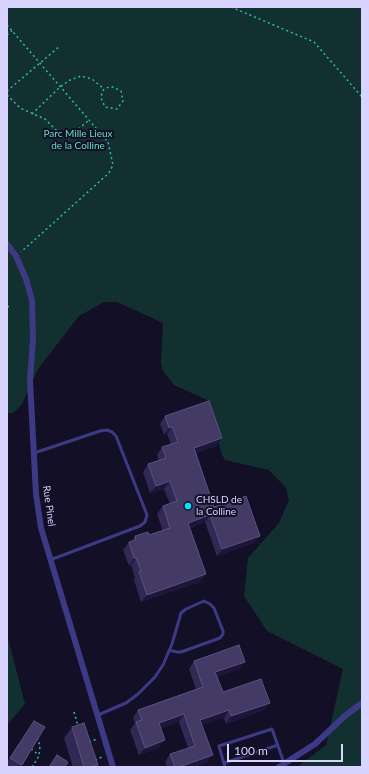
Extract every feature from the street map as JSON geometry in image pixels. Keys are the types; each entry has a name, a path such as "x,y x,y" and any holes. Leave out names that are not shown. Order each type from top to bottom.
{"street":[{"name":"Rue Pinel","path":"7,244 16,256 26,279 32,300 34,332 30,381 37,503 41,528 96,716 113,767"},
{"path":"282,765 315,744 346,714 362,703"}],"lane":[{"path":"34,453 100,431 107,430 112,432 116,436 147,515 145,522 140,526 50,560"},
{"path":"96,716 126,703 138,694 155,677 170,650 181,613 186,609 204,601 210,604 214,608 223,631 220,638 181,652 170,650"},
{"path":"225,767 219,746 272,729 278,745 282,765"},
{"path":"224,763 278,745"}],"path":[{"path":"231,7 314,42 362,97"},
{"path":"7,25 108,142 113,165 109,173 16,256"},
{"path":"7,35 12,31"},
{"path":"7,91 60,46"},
{"path":"32,114 60,87 70,80 81,76 92,79 104,89"},
{"path":"114,87 121,91 123,101 117,108 105,107 102,103 102,93 104,89 114,87"},
{"path":"7,95 20,108 45,119 63,138 68,138 89,120"},
{"path":"74,712 79,728"},
{"path":"32,767 39,756 40,746 35,732"},
{"path":"84,743 96,739"},
{"path":"31,749 39,756"},
{"path":"91,761 102,757"}],"green space":[{"name":"Parc Mille Lieux de la Colline","path":"7,7 362,7 362,767 297,767 326,745 343,669 267,631 244,596 248,558 279,523 289,500 286,488 269,470 225,460 221,453 213,414 207,400 174,385 163,371 161,364 163,323 117,302 104,302 79,316 38,369 22,404 13,413 7,413"},
{"path":"7,634 25,704 7,725"}],"building":[{"name":"CHSLD de la Colline","path":"209,401 222,438 194,448 214,507 246,496 260,536 222,549 210,515 188,523 206,574 147,595 139,572 141,571 136,558 134,558 129,542 136,540 135,536 148,532 149,535 170,528 163,506 177,501 170,481 156,486 148,464 166,458 162,447 178,442 172,426 169,428 165,416"},
{"path":"239,645 245,662 215,672 223,692 261,679 270,703 231,716 229,710 200,720 213,755 179,767 175,767 170,754 195,746 184,714 159,723 165,740 145,748 136,722 142,720 138,710 203,687 194,661"},
{"path":"34,721 45,727 22,765 10,758"},
{"path":"84,723 98,765 89,767 84,767 72,727"},
{"path":"57,755 68,762 65,767 49,767"}],"place":[{"name":"CHSLD de la Colline","path":"188,506"}]}
